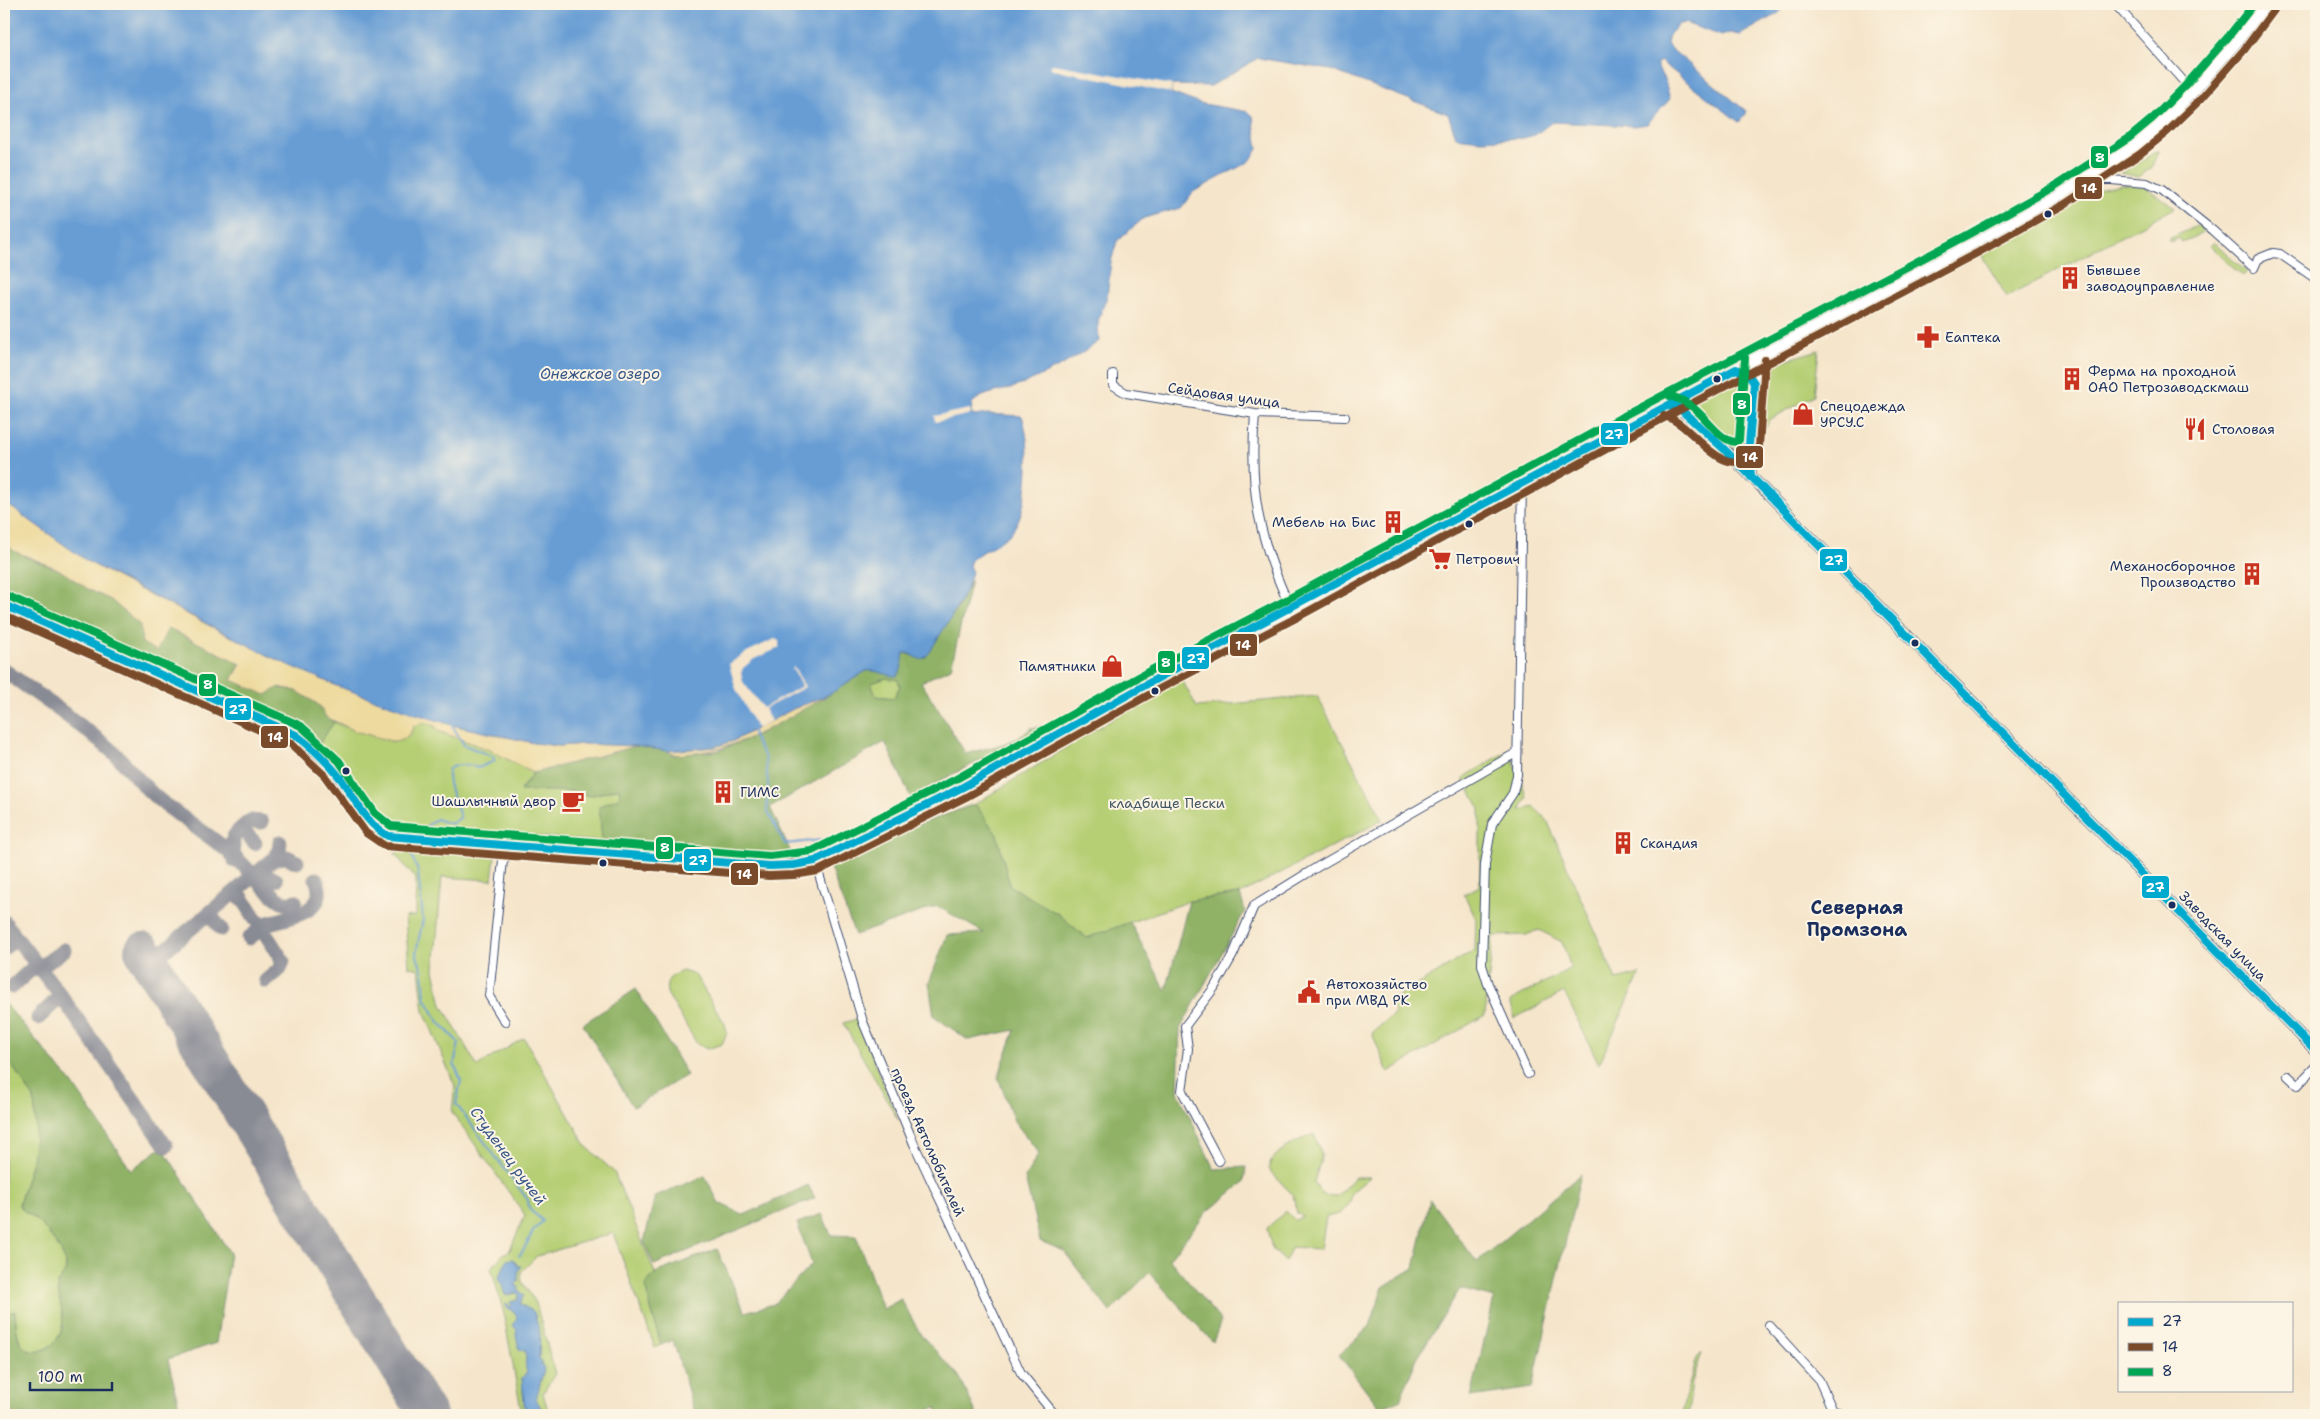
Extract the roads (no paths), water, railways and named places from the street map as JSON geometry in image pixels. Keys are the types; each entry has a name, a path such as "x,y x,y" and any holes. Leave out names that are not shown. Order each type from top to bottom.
{"main road":[{"path":"4,605 296,735 321,756 339,777 377,831 388,836 770,866 794,865 815,861 961,788 1158,678 1291,609 1522,483 1974,243 2086,180 2135,146 2193,92 2236,43 2266,4"},
{"path":"1750,477 1749,445 1755,359"},
{"path":"1736,369 1748,374 1754,383"},
{"path":"1687,414 1687,399 1692,393"},
{"path":"1667,406 1680,408 1687,414"},
{"name":"Заводская улица","path":"1687,414 1724,449 2316,1051"},
{"path":"1724,449 1733,453 1749,445"}],"street":[{"path":"2115,4 2193,92"},
{"path":"2086,180 2111,180 2147,184 2162,190 2212,230 2254,268 2258,259 2273,253 2280,254 2316,279"},
{"name":"Сейдовая улица","path":"1113,374 1113,385 1126,394 1255,414 1345,417"},
{"path":"1255,414 1252,455 1254,495 1261,534 1274,573 1291,609"},
{"path":"1522,483 1517,775 1514,794 1492,824 1485,864 1482,965 1488,984 1528,1074"},
{"path":"1219,1161 1182,1091 1188,1049 1185,1026 1214,988 1232,955 1254,906 1319,866 1516,753"},
{"path":"505,1022 489,996 503,860 520,847"},
{"name":"проезд Автолюбителей","path":"815,861 863,1022 914,1144 1021,1372 1055,1415"},
{"path":"2288,1076 2298,1085 2316,1066"},
{"path":"1769,1325 1819,1380 1833,1412 1843,1415"}],"water":[{"name":"Онежское озеро","path":"4,4 1788,4 1779,13 1740,35 1731,33 1721,36 1685,23 1679,24 1669,35 1667,44 1670,48 1746,111 1746,114 1739,122 1660,61 1656,65 1665,81 1670,99 1647,124 1635,126 1552,122 1535,135 1523,138 1481,140 1456,137 1448,114 1331,70 1258,58 1211,86 1172,85 1171,93 1198,103 1249,112 1253,116 1258,149 1250,161 1193,192 1181,208 1144,218 1117,241 1111,262 1107,297 1098,321 1099,341 1051,371 1014,387 982,396 972,403 971,414 975,416 987,414 1022,416 1028,460 1025,495 1022,511 1009,535 971,560 969,566 972,572 969,583 954,613 930,652 920,659 904,653 901,670 897,676 866,671 830,694 793,709 733,741 714,747 667,751 636,746 584,744 559,746 534,743 452,725 337,686 273,658 87,561 4,502"},
{"path":"513,1259 518,1266 521,1266 518,1272 518,1282 515,1285 519,1287 518,1290 524,1295 520,1304 534,1312 540,1333 539,1358 544,1369 536,1399 545,1415 525,1415 522,1378 527,1372 526,1354 525,1351 519,1349 516,1335 517,1329 513,1326 517,1318 515,1312 507,1308 506,1305 507,1303 510,1307 512,1306 510,1302 518,1300 519,1295 517,1293 505,1295 499,1277 507,1260"}],"waterway":[{"name":"Студенец ручей","path":"375,817 423,829 436,819 451,824 460,818 450,788 448,770 454,766 462,765 478,768 494,761 494,757 464,745 452,725"},
{"path":"753,731 754,738 765,757 768,783 767,810 785,844 840,838"},
{"name":"Студенец ручей","path":"420,844 410,850 418,872 423,919 416,953 423,973 425,998 438,1021 459,1043 454,1064 461,1080 456,1104 528,1200 529,1209 543,1221 534,1230 519,1256"}],"place":[{"name":"Бывшее заводоуправление","path":"2070,278"},
{"name":"Еаптека","path":"1928,337"},
{"name":"Ферма на проходной ОАО Петрозаводскмаш","path":"2072,379"},
{"name":"Спецодежда УРСУ.С","path":"1803,414"},
{"name":"Столовая","path":"2195,429"},
{"name":"Мебель на Бис","path":"1393,522"},
{"name":"Петрович","path":"1440,559"},
{"name":"Механосборочное Производство","path":"2252,574"},
{"name":"Памятники","path":"1112,666"},
{"name":"ГИМС","path":"723,792"},
{"name":"Шашлычный двор","path":"573,801"},
{"name":"Скандия","path":"1623,843"},
{"name":"Автохозяйство при МВД РК","path":"1309,992"}],"district":[{"name":"Северная Промзона","path":"1857,918"}],"park label":[{"name":"кладбище Пески","path":"1167,803"}]}
